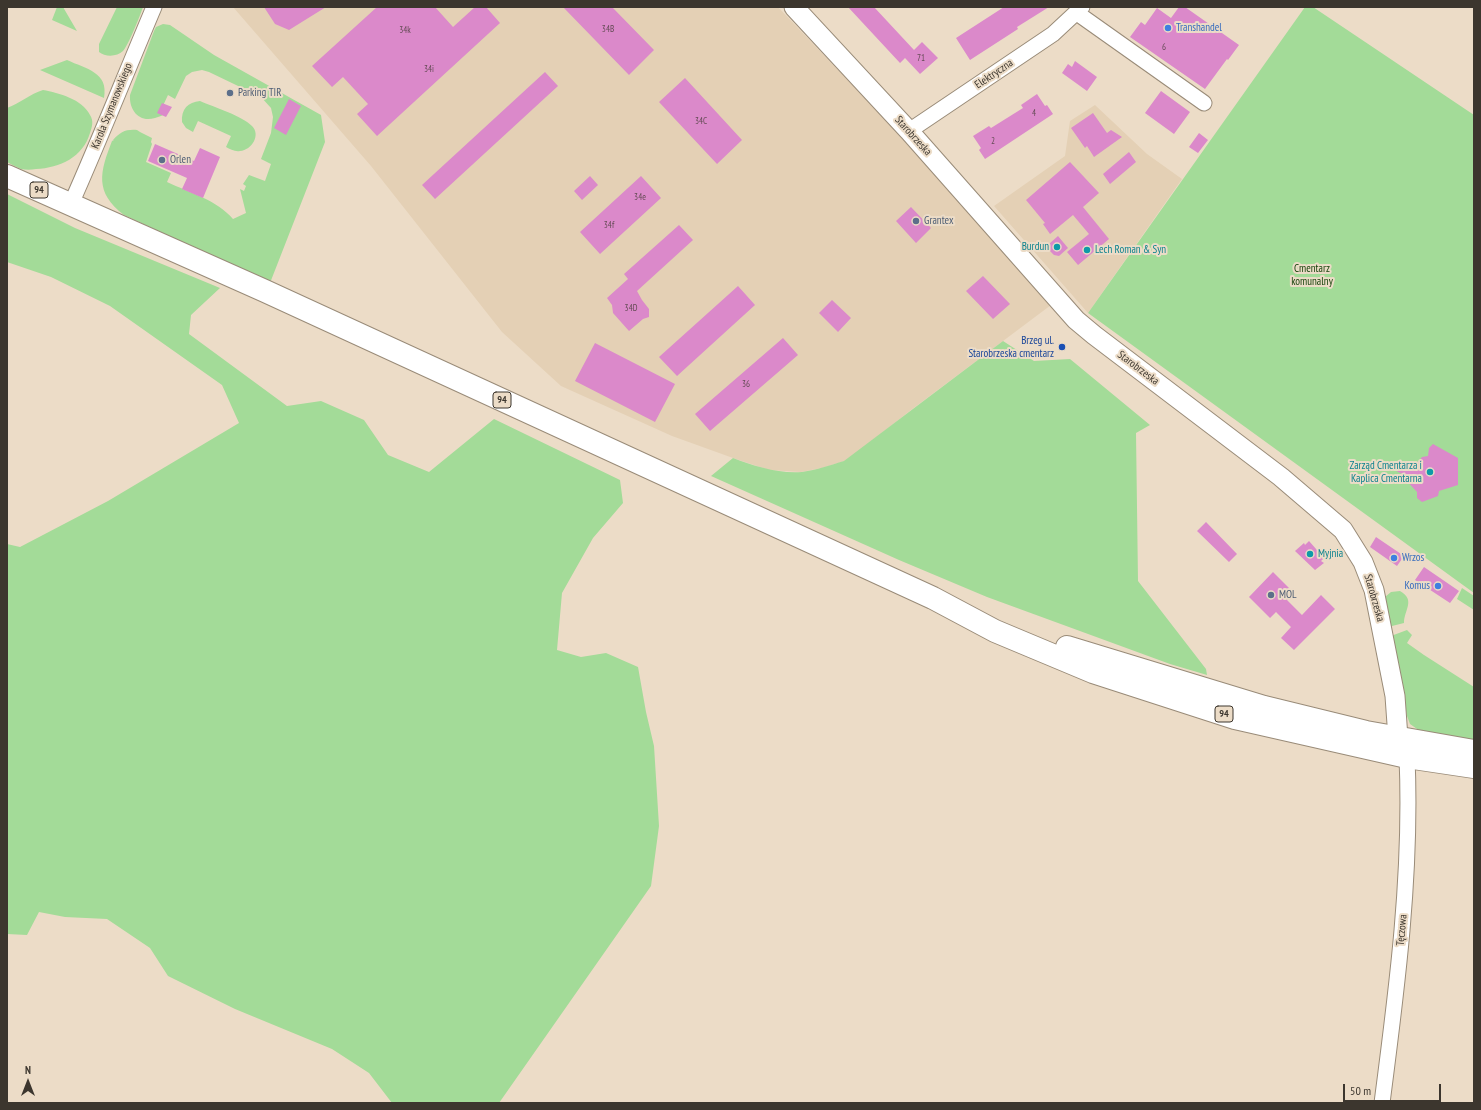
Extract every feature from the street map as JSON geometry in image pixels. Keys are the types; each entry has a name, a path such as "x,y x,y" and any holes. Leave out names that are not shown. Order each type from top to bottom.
{"main road":[{"name":"94","path":"7,176 258,288 933,598 1083,653 1264,707 1366,732 1403,747 1474,767"},
{"name":"94","path":"1403,747 1474,751"}],"street":[{"name":"Karola Szymanowskiego","path":"71,204 154,7"},
{"name":"Starobrzeska","path":"794,7 909,131 1076,320 1089,332 1281,477 1343,530 1363,562 1374,590 1395,696 1403,747"},
{"name":"Elektryczna","path":"909,131 1053,34 1079,10 1204,103"},
{"name":"Tęczowa","path":"1382,1103 1399,968 1405,897 1407,818 1403,747"}],"shaded area":[{"path":"233,7 778,7 894,129 1051,305 911,410 848,460 822,468 801,472 769,470 672,436 561,386 502,332 371,166"},
{"path":"1095,105 1147,154 1182,179 1088,313 994,206 1065,156 1070,121"}],"green space":[{"path":"57,7 63,7 77,31 52,20"},
{"path":"117,7 143,7 137,24 123,51 111,56 104,55 99,52 99,44"},
{"name":"Cmentarz komunalny","path":"1305,7 1313,7 1474,115 1474,593 1088,313"},
{"path":"163,24 170,25 214,55 321,115 325,142 270,283 124,215 114,206 104,190 102,181 103,172 112,141 121,133 133,130 137,130 152,138 152,144 146,162 171,173 167,182 211,202 227,212 233,219 246,213 240,189 244,191 246,186 243,184 249,175 265,181 271,164 261,159 271,133 273,117 271,108 261,97 202,70 192,72 186,76 175,99 168,95 161,110 167,113 158,117 144,119 133,110 130,95 154,31 156,27"},
{"path":"67,60 88,69 100,77 105,89 104,98 40,70"},
{"path":"43,90 63,95 82,105 91,117 91,128 87,141 82,149 69,160 45,168 30,170 21,169 7,162 7,108"},
{"path":"200,101 235,115 247,122 255,130 256,134 254,142 244,150 236,151 226,147 231,136 198,121 193,132 186,128 182,122 184,110 192,103"},
{"path":"7,194 75,228 220,288 191,315 189,334 287,406 321,401 364,420 388,455 429,472 494,419 620,480 623,503 593,538 562,593 557,650 581,657 606,653 638,667 654,746 659,826 651,886 499,1103 392,1103 369,1073 332,1049 235,1009 168,976 150,948 107,919 65,917 39,912 27,935 7,934 7,544 20,547 108,501 239,423 222,385 110,306 51,277 7,262"},
{"path":"1003,341 1034,361 1070,359 1150,425 1136,433 1138,581 1206,669 1207,675 1170,664 987,597 899,560 711,476 733,458 767,469 784,472 802,472 813,470 844,461"},
{"path":"1462,588 1474,596 1474,610 1457,599"},
{"path":"1400,591 1405,594 1408,602 1404,623 1388,627 1385,597 1391,592"},
{"path":"1407,630 1412,635 1407,643 1474,687 1474,740 1420,731 1410,724 1407,716 1391,636"}],"building":[{"path":"264,7 326,7 289,30 275,24"},
{"path":"377,7 435,7 453,27 475,7 486,7 500,23 377,136 357,114 368,104 343,77 332,87 312,66"},
{"path":"563,7 612,7 654,50 629,75"},
{"path":"848,7 874,7 914,50 922,42 938,58 920,74 905,58 900,63"},
{"path":"1004,7 1049,7 1017,27 1018,29 970,60 956,38"},
{"path":"1179,7 1185,7 1239,45 1205,89 1130,37 1141,22 1145,25 1157,8 1171,18"},
{"path":"1075,61 1097,77 1087,91 1062,73 1068,64 1072,67"},
{"path":"545,72 558,86 435,199 422,185"},
{"path":"685,78 742,140 717,164 659,102"},
{"path":"1161,91 1190,112 1174,134 1145,113"},
{"path":"1037,94 1045,106 1047,105 1053,114 985,159 979,150 981,148 973,136 989,126 991,128 1023,108 1021,105"},
{"path":"289,99 301,106 286,135 274,128"},
{"path":"162,103 172,107 166,117 157,113"},
{"path":"1093,113 1107,133 1111,130 1122,137 1094,157 1087,146 1085,148 1071,128"},
{"path":"1199,133 1208,140 1198,153 1189,147"},
{"path":"155,144 194,161 200,148 220,157 203,198 182,189 187,178 148,161"},
{"path":"1129,152 1136,162 1110,184 1103,174"},
{"path":"1070,162 1099,193 1083,207 1109,239 1078,265 1067,252 1089,234 1073,215 1050,234 1043,224 1045,223 1026,200"},
{"path":"590,176 598,185 582,200 574,191"},
{"path":"641,176 661,198 600,254 580,232"},
{"path":"911,207 931,228 916,243 896,221"},
{"path":"679,225 693,240 637,291 649,309 649,317 643,319 629,331 613,313 612,305 607,298 628,279 624,274"},
{"name":"Burdun","path":"1058,236 1068,248 1059,256 1054,255 1049,250 1049,244"},
{"path":"983,276 1010,304 993,319 966,291"},
{"path":"738,286 755,305 677,376 659,357"},
{"path":"832,300 851,318 838,332 819,313"},
{"path":"783,338 798,355 710,431 695,414"},
{"path":"595,343 675,384 655,422 575,381"},
{"name":"Zarząd Cmentarza i Kaplica Cmentarna","path":"1433,444 1458,458 1458,485 1439,491 1438,496 1422,502 1417,498 1417,492 1406,480 1406,476 1385,465 1410,467 1418,462 1422,457 1428,456 1429,448"},
{"path":"1206,522 1237,554 1229,562 1197,531"},
{"path":"1376,537 1404,556 1397,566 1370,547"},
{"name":"Myjnia","path":"1309,541 1324,558 1321,561 1324,563 1315,570 1295,551 1304,543 1305,545"},
{"name":"Komus","path":"1424,567 1459,591 1450,603 1415,580"},
{"path":"1273,572 1294,593 1287,600 1302,615 1321,595 1335,609 1294,650 1281,638 1291,627 1276,612 1270,618 1249,597"}],"place":[{"name":"Transhandel","path":"1168,28"},
{"name":"Parking TIR","path":"230,93"},
{"name":"Orlen","path":"162,160"},
{"name":"Grantex","path":"916,221"},
{"name":"Burdun","path":"1057,247"},
{"name":"Lech Roman & Syn","path":"1087,250"},
{"name":"Brzeg ul. Starobrzeska cmentarz","path":"1062,347"},
{"name":"Zarząd Cmentarza i Kaplica Cmentarna","path":"1430,472"},
{"name":"Myjnia","path":"1310,554"},
{"name":"Wrzos","path":"1394,558"},
{"name":"Komus","path":"1438,586"},
{"name":"MOL","path":"1271,595"}]}
